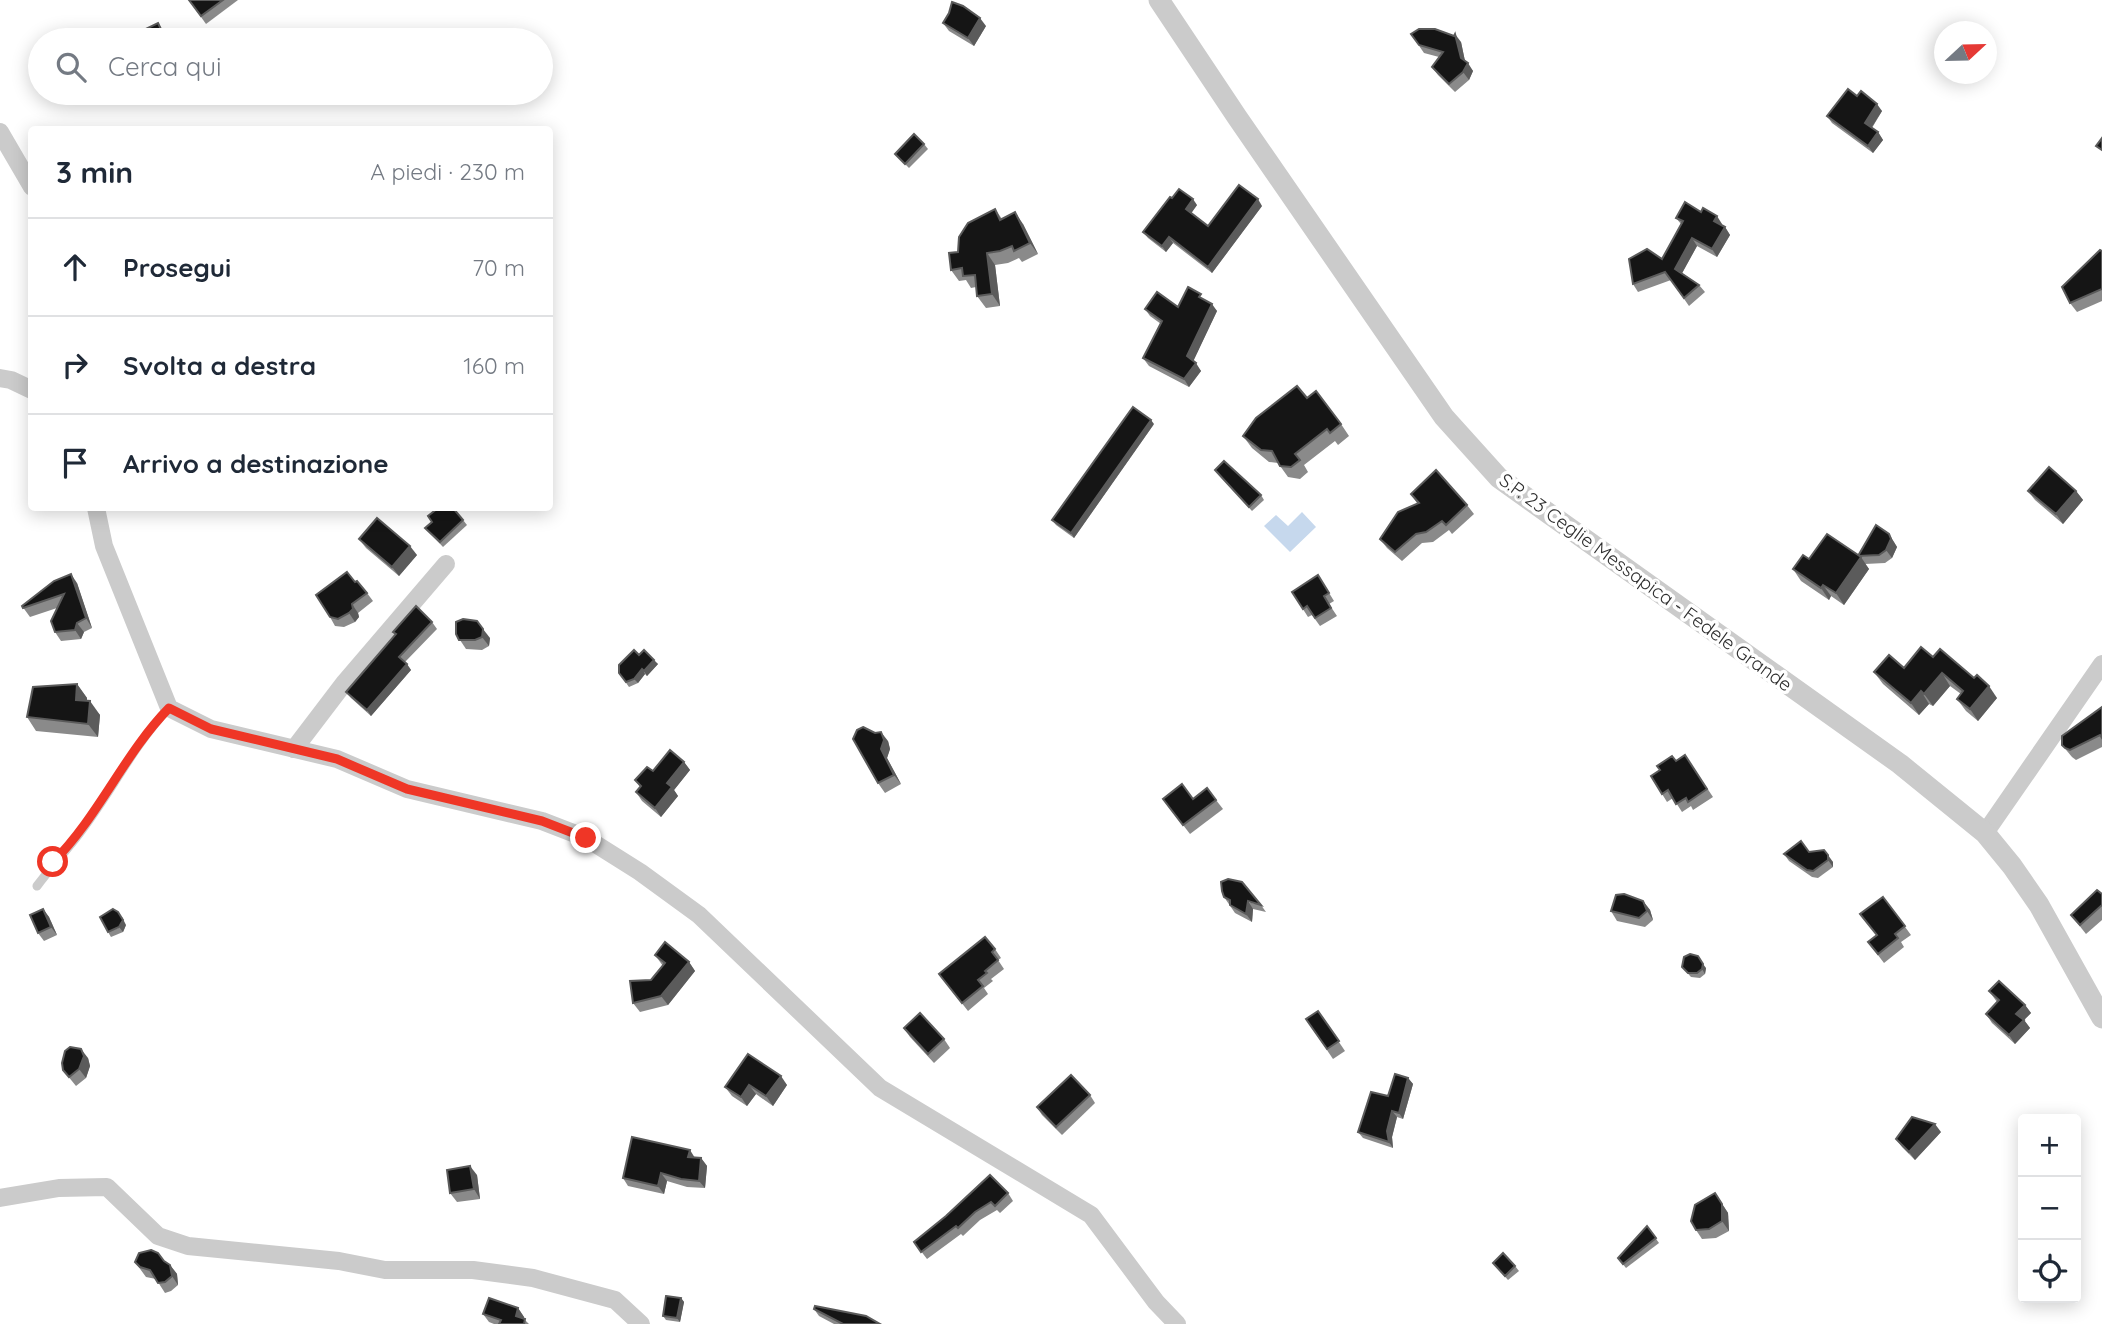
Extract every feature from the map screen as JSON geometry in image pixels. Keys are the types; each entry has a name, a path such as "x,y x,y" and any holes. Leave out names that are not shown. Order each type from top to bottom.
{"street":[{"name":"S.P. 23 Ceglie Messapica - Fedele Grande","path":"1159,0 1444,416 1499,478 1900,764 1985,833 2039,905 2102,1018"},
{"path":"0,132 28,180"},
{"path":"0,378 28,388"},
{"path":"97,511 104,546 169,708 211,729 337,759 407,789 542,821 586,838 640,872 699,915 880,1088 1091,1215 1156,1302 1177,1324"},
{"path":"294,749 345,682 446,564"},
{"path":"1985,833 2102,664"},
{"path":"0,1198 59,1188 107,1187 158,1236 188,1246 340,1261 385,1270 472,1270 533,1278 615,1300 641,1324"}],"lane":[{"path":"37,886 53,862 71,844 149,729 169,708"}],"water":[{"path":"1302,512 1316,527 1290,552 1264,526 1276,515 1288,526"}],"building":[{"path":"189,0 223,0 201,16"},
{"path":"952,2 980,18 968,38 943,23"},
{"path":"158,23 160,28 148,28"},
{"path":"1419,29 1435,29 1454,36 1455,34 1461,58 1468,63 1463,72 1449,84 1432,67 1443,52 1419,45 1411,34"},
{"path":"1848,89 1857,96 1861,91 1877,104 1865,123 1878,132 1868,146 1827,116"},
{"path":"914,134 924,144 905,164 895,154"},
{"path":"2102,138 2102,150 2096,146"},
{"path":"1239,185 1258,199 1208,267 1169,237 1162,246 1143,232 1179,189 1193,199 1186,209 1208,226"},
{"path":"1685,202 1701,212 1703,208 1717,216 1714,221 1725,227 1712,249 1692,238 1675,269 1699,285 1684,298 1665,272 1633,284 1629,259 1647,249 1662,259 1683,221 1676,218"},
{"path":"995,209 1000,220 1015,212 1030,243 1014,251 1012,246 987,253 992,294 977,296 975,275 963,276 962,268 951,270 949,253 958,252 959,237 968,223"},
{"path":"2100,250 2102,289 2070,303 2062,287"},
{"path":"1188,287 1212,304 1187,356 1196,363 1184,379 1143,358 1162,321 1145,309 1157,292 1178,307"},
{"path":"1297,386 1307,398 1316,391 1341,424 1330,433 1327,429 1295,454 1300,460 1291,467 1280,466 1272,451 1261,450 1243,436 1256,418"},
{"path":"1133,407 1151,420 1071,533 1052,520"},
{"path":"1224,461 1261,495 1249,507 1215,470"},
{"path":"2049,467 2076,491 2056,514 2028,491"},
{"path":"1436,470 1467,505 1446,525 1442,521 1426,532 1416,534 1395,552 1380,539 1398,512 1419,503 1411,494"},
{"path":"434,511 456,511 463,520 440,542 425,528 432,522 428,516"},
{"path":"377,518 410,546 392,567 359,539"},
{"path":"1876,525 1889,534 1891,539 1886,550 1879,555 1858,556"},
{"path":"1827,534 1861,557 1836,593 1823,585 1821,588 1793,569 1803,555 1809,559"},
{"path":"347,572 367,593 352,604 353,609 349,613 338,619 330,617 316,595"},
{"path":"71,574 86,618 77,623 75,630 55,632 51,621 64,594 23,608 22,606 54,581"},
{"path":"1318,575 1329,593 1324,596 1331,608 1315,618 1307,606 1303,609 1292,592"},
{"path":"416,606 432,622 399,657 407,664 367,710 346,692 396,634 393,632"},
{"path":"463,619 477,621 483,629 482,637 459,640 456,622"},
{"path":"1921,647 1933,657 1940,649 1974,678 1977,675 1989,686 1970,709 1957,699 1963,691 1942,673 1924,694 1921,691 1911,703 1874,672 1889,655 1904,668"},
{"path":"634,650 639,655 644,650 654,660 634,679 626,682 619,673 619,665"},
{"path":"77,684 76,700 90,701 88,724 27,717 33,687"},
{"path":"2102,707 2102,738 2100,735 2070,750 2065,748 2062,745 2062,736"},
{"path":"863,727 875,733 881,732 884,740 881,749 894,775 878,783 853,739 857,730"},
{"path":"670,750 684,762 667,783 672,787 655,808 636,792 641,786 635,780 647,767 653,771"},
{"path":"1685,755 1707,789 1688,802 1686,798 1676,804 1668,790 1662,794 1651,776 1660,770 1657,766 1672,756 1676,761"},
{"path":"1182,784 1193,799 1207,788 1216,800 1183,825 1163,799"},
{"path":"1801,841 1809,852 1824,850 1828,860 1813,871 1807,870 1784,854"},
{"path":"1228,879 1242,882 1261,905 1248,901 1246,914 1230,905 1230,900 1224,897 1221,882"},
{"path":"2097,890 2102,894 2102,905 2080,925 2071,915"},
{"path":"1624,894 1643,901 1647,911 1639,918 1611,911 1616,895"},
{"path":"1883,897 1905,926 1895,934 1898,938 1878,954 1868,942 1877,935 1860,914"},
{"path":"43,909 51,927 38,933 30,915"},
{"path":"113,909 123,920 119,927 108,932 100,917"},
{"path":"985,937 995,949 992,952 998,960 978,980 983,986 962,1003 939,974"},
{"path":"665,942 689,962 661,996 633,1003 630,981 651,980 665,963 655,955"},
{"path":"1690,954 1698,956 1703,964 1697,973 1688,973 1682,967 1684,957"},
{"path":"1999,981 2025,1005 2016,1014 2024,1020 2009,1035 1986,1014 1999,1000 1989,991"},
{"path":"1318,1011 1339,1041 1327,1049 1306,1019"},
{"path":"920,1013 944,1039 928,1054 904,1028"},
{"path":"70,1047 81,1049 84,1056 79,1069 69,1077 63,1070 62,1063 65,1051"},
{"path":"748,1054 781,1076 766,1096 749,1085 741,1097 725,1087"},
{"path":"1395,1074 1408,1078 1399,1113 1392,1111 1387,1131 1389,1142 1358,1132 1371,1092 1388,1096"},
{"path":"1071,1075 1090,1095 1056,1127 1037,1107"},
{"path":"1912,1117 1935,1124 1909,1152 1896,1139"},
{"path":"632,1137 690,1150 688,1157 701,1158 699,1181 661,1173 658,1186 623,1178"},
{"path":"470,1166 474,1189 450,1193 447,1170"},
{"path":"990,1175 1008,1193 995,1206 991,1202 921,1252 914,1242"},
{"path":"1715,1193 1722,1204 1722,1221 1709,1229 1696,1230 1691,1221 1695,1205"},
{"path":"1647,1226 1656,1238 1623,1264 1618,1258"},
{"path":"151,1250 170,1265 172,1276 165,1282 158,1283 150,1270 135,1262 139,1253"},
{"path":"1503,1253 1515,1266 1505,1276 1493,1263"},
{"path":"666,1296 681,1298 677,1318 663,1316"},
{"path":"489,1298 518,1308 516,1316 525,1319 524,1324 499,1324 501,1320 483,1314"},
{"path":"815,1306 866,1316 880,1324 843,1324 814,1309"}],"route":[{"path":"53,862 71,844 149,729 169,708 211,729 337,759 407,789 542,821 586,838"}]}
